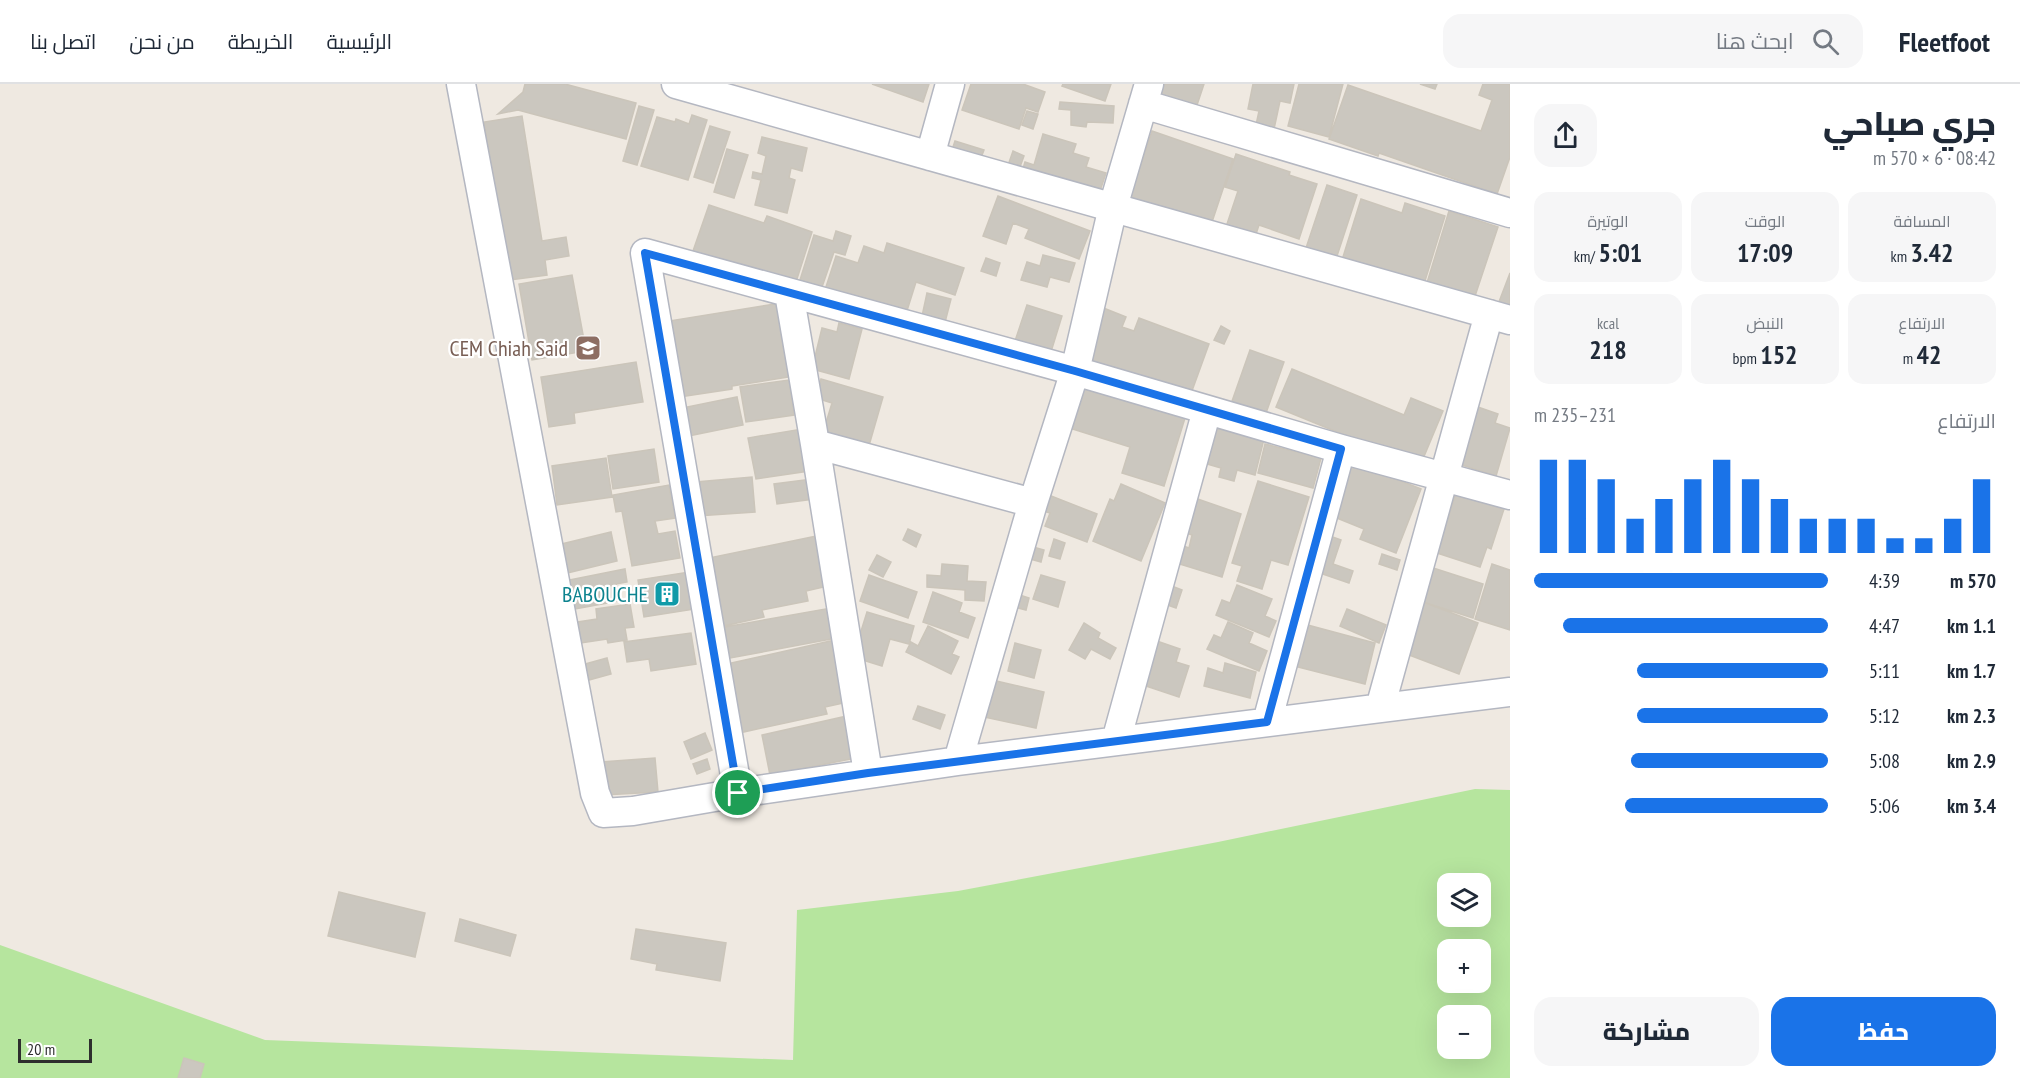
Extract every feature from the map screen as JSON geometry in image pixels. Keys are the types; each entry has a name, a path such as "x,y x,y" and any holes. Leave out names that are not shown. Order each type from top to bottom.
{"street":[{"path":"461,84 590,770 603,813 633,812 868,773 1510,692"},
{"path":"676,84 762,96 930,156 1499,317 1444,477 1380,708"},
{"path":"930,156 950,84"},
{"path":"958,761 1033,503 1075,371 1113,207 1146,94 1509,208"},
{"path":"738,793 645,253 1075,371 1341,449 1510,495"},
{"path":"789,293 868,773"},
{"path":"1116,741 1207,410"},
{"path":"815,444 1033,503"},
{"path":"1267,722 1341,449"}],"green space":[{"path":"1475,789 1510,790 1510,1078 0,1078 0,945 265,1040 793,1060 797,910 958,891 1218,842"}],"building":[{"path":"525,84 565,84 636,103 626,139 518,110 498,114 523,92"},
{"path":"872,84 929,84 923,102"},
{"path":"971,84 1023,84 1045,92 1038,112 1026,108 1019,129 962,110"},
{"path":"1063,84 1111,84 1105,101 1062,86"},
{"path":"1162,84 1204,84 1197,105 1159,94"},
{"path":"1253,84 1294,84 1290,103 1280,101 1274,129 1256,125 1259,111 1248,109"},
{"path":"1299,84 1343,84 1329,137 1288,126"},
{"path":"1420,84 1437,84 1435,89"},
{"path":"1483,84 1510,84 1510,157 1497,194 1379,153 1378,156 1329,139 1348,85 1481,131 1492,100 1479,95"},
{"path":"1060,102 1114,106 1113,123 1087,122 1086,127 1071,125 1071,110 1059,109"},
{"path":"639,106 654,110 637,165 623,161"},
{"path":"1027,111 1038,114 1033,129 1022,125"},
{"path":"692,115 707,120 688,180 641,166 657,117 675,122 676,119 689,124"},
{"path":"522,116 542,241 566,237 569,256 545,260 547,275 510,280 484,122"},
{"path":"710,126 730,132 713,183 694,177"},
{"path":"1152,131 1233,159 1209,231 1128,203"},
{"path":"1043,134 1076,144 1073,153 1089,158 1086,167 1106,173 1097,200 1021,175 1025,162 1034,165"},
{"path":"762,137 807,148 802,171 791,168 789,178 795,180 787,213 755,205 761,180 752,178 753,172 762,174 766,156 758,153"},
{"path":"955,141 984,150 977,168 949,159"},
{"path":"727,149 748,155 734,198 714,192"},
{"path":"1013,151 1024,156 1017,175 1006,171"},
{"path":"1236,154 1290,172 1289,175 1317,184 1299,239 1259,225 1255,237 1226,227 1238,191 1225,187"},
{"path":"1327,185 1357,195 1335,262 1305,251"},
{"path":"998,196 1090,231 1079,259 1025,238 1029,229 1013,223 1006,244 983,236"},
{"path":"1361,199 1402,213 1405,203 1445,216 1424,284 1343,257"},
{"path":"709,205 764,223 767,216 812,232 795,285 693,251"},
{"path":"1449,211 1498,227 1473,302 1426,286"},
{"path":"836,231 851,236 845,255 834,252 822,287 800,280 814,235 833,241"},
{"path":"887,243 964,268 955,295 916,282 905,317 825,290 836,256 858,263 864,246 884,253"},
{"path":"1043,255 1075,263 1069,282 1050,277 1047,287 1021,280 1027,262 1040,266"},
{"path":"986,258 1000,263 996,276 981,271"},
{"path":"1510,273 1510,312 1497,307"},
{"path":"572,275 586,351 532,360 519,284"},
{"path":"927,293 951,299 944,326 921,321"},
{"path":"781,303 795,376 680,397 669,321"},
{"path":"1027,305 1062,316 1050,355 1014,344"},
{"path":"1101,307 1126,317 1122,327 1134,331 1139,318 1209,344 1189,399 1082,360"},
{"path":"839,323 862,329 849,379 812,369 822,328 837,332"},
{"path":"1221,326 1230,331 1224,344 1214,340"},
{"path":"1250,350 1284,362 1265,416 1231,404"},
{"path":"636,362 643,402 574,413 575,423 549,427 541,377"},
{"path":"1292,369 1404,415 1411,398 1443,411 1420,466 1276,407"},
{"path":"821,379 883,397 868,449 822,436 832,403 816,398"},
{"path":"789,380 794,415 746,422 740,387"},
{"path":"1076,384 1185,418 1164,486 1122,473 1130,447 1063,426"},
{"path":"737,397 743,425 688,436 682,408"},
{"path":"1475,406 1498,414 1495,423 1510,428 1496,476 1456,463"},
{"path":"1209,425 1264,439 1255,475 1237,470 1234,481 1219,477 1221,468 1200,462"},
{"path":"802,429 809,471 756,479 748,438"},
{"path":"1265,444 1321,458 1313,488 1258,473"},
{"path":"654,449 659,482 613,489 608,456"},
{"path":"606,458 612,497 557,505 552,466"},
{"path":"1348,460 1421,489 1396,553 1360,539 1364,529 1327,514"},
{"path":"752,477 755,512 697,516 696,482"},
{"path":"812,479 814,499 777,504 774,484"},
{"path":"1258,481 1309,497 1288,565 1271,560 1262,589 1237,581 1242,566 1232,563"},
{"path":"1121,484 1165,503 1141,561 1093,541 1110,499 1114,501"},
{"path":"669,485 675,518 655,521 658,534 675,531 680,558 632,566 622,511 616,512 613,495"},
{"path":"1456,493 1504,509 1491,549 1487,547 1480,567 1437,553"},
{"path":"1046,494 1097,514 1087,542 1045,526 1050,513 1040,510"},
{"path":"1189,496 1241,514 1222,577 1170,561 1175,543 1189,548 1192,535 1178,530"},
{"path":"908,529 921,535 916,547 903,540"},
{"path":"611,532 617,561 563,574 557,545"},
{"path":"1327,535 1341,540 1333,564 1353,571 1349,583 1314,571"},
{"path":"817,536 828,586 806,591 808,601 762,610 764,617 719,627 704,559"},
{"path":"1054,539 1065,543 1060,559 1049,556"},
{"path":"1026,545 1044,550 1041,562 1023,557"},
{"path":"1382,554 1400,560 1397,570 1379,564"},
{"path":"877,555 891,562 883,577 869,570"},
{"path":"942,564 968,566 967,581 986,582 984,601 965,600 965,590 927,587 927,575 941,576"},
{"path":"1492,564 1510,570 1510,630 1475,619"},
{"path":"1427,566 1483,584 1473,618 1417,600"},
{"path":"625,569 627,582 616,584 619,601 570,610 564,581"},
{"name":"BABOUCHE","path":"689,572 695,609 644,617 638,580"},
{"path":"869,575 917,592 908,618 860,601"},
{"path":"1041,575 1065,582 1058,607 1033,599"},
{"path":"1169,585 1182,590 1176,608 1162,603"},
{"path":"1237,585 1272,599 1265,616 1276,621 1269,637 1216,615 1222,600 1230,603"},
{"path":"933,592 962,603 959,612 975,618 968,638 923,622"},
{"path":"1011,592 1029,598 1026,610 1007,605"},
{"path":"1423,602 1478,623 1459,674 1404,653"},
{"path":"630,604 634,627 625,628 627,640 608,643 607,639 581,643 578,622 597,619 596,609"},
{"path":"831,608 837,638 725,659 719,628"},
{"path":"1347,609 1386,625 1379,643 1340,626"},
{"path":"867,612 914,626 909,644 890,639 882,666 853,657"},
{"path":"1228,622 1253,633 1249,643 1267,651 1259,671 1207,649 1214,635 1221,638"},
{"path":"1084,623 1100,633 1098,638 1116,648 1110,659 1091,649 1085,659 1069,650"},
{"path":"1304,624 1375,643 1365,684 1294,666"},
{"path":"928,626 958,641 952,654 959,657 951,674 906,652 911,642 918,646"},
{"path":"691,633 696,664 651,671 649,659 627,662 624,642"},
{"path":"1151,639 1180,649 1176,662 1189,666 1179,697 1137,683"},
{"path":"835,640 848,702 825,707 827,714 739,733 722,665"},
{"path":"1015,643 1041,650 1034,678 1008,671"},
{"path":"607,658 611,674 589,680 585,664"},
{"path":"1225,663 1256,672 1250,698 1204,686 1208,668 1223,673"},
{"path":"992,680 1044,692 1036,728 984,717"},
{"path":"918,706 945,715 940,729 913,719"},
{"path":"847,716 856,758 770,775 762,735"},
{"path":"705,733 712,750 691,759 684,742"},
{"path":"655,758 658,792 603,795 601,762"},
{"path":"707,759 710,769 697,774 693,764"},
{"path":"339,892 425,913 415,957 328,936"},
{"path":"460,919 516,935 510,956 455,941"},
{"path":"636,929 726,943 720,981 656,970 657,964 631,959"},
{"path":"184,1058 204,1064 200,1078 178,1078"}],"place":[{"name":"CEM Chiah Said","path":"588,348"},
{"name":"BABOUCHE","path":"667,594"}],"route":[{"path":"645,253 1075,371 1341,449 1267,722 868,773 738,793 645,253"}]}
